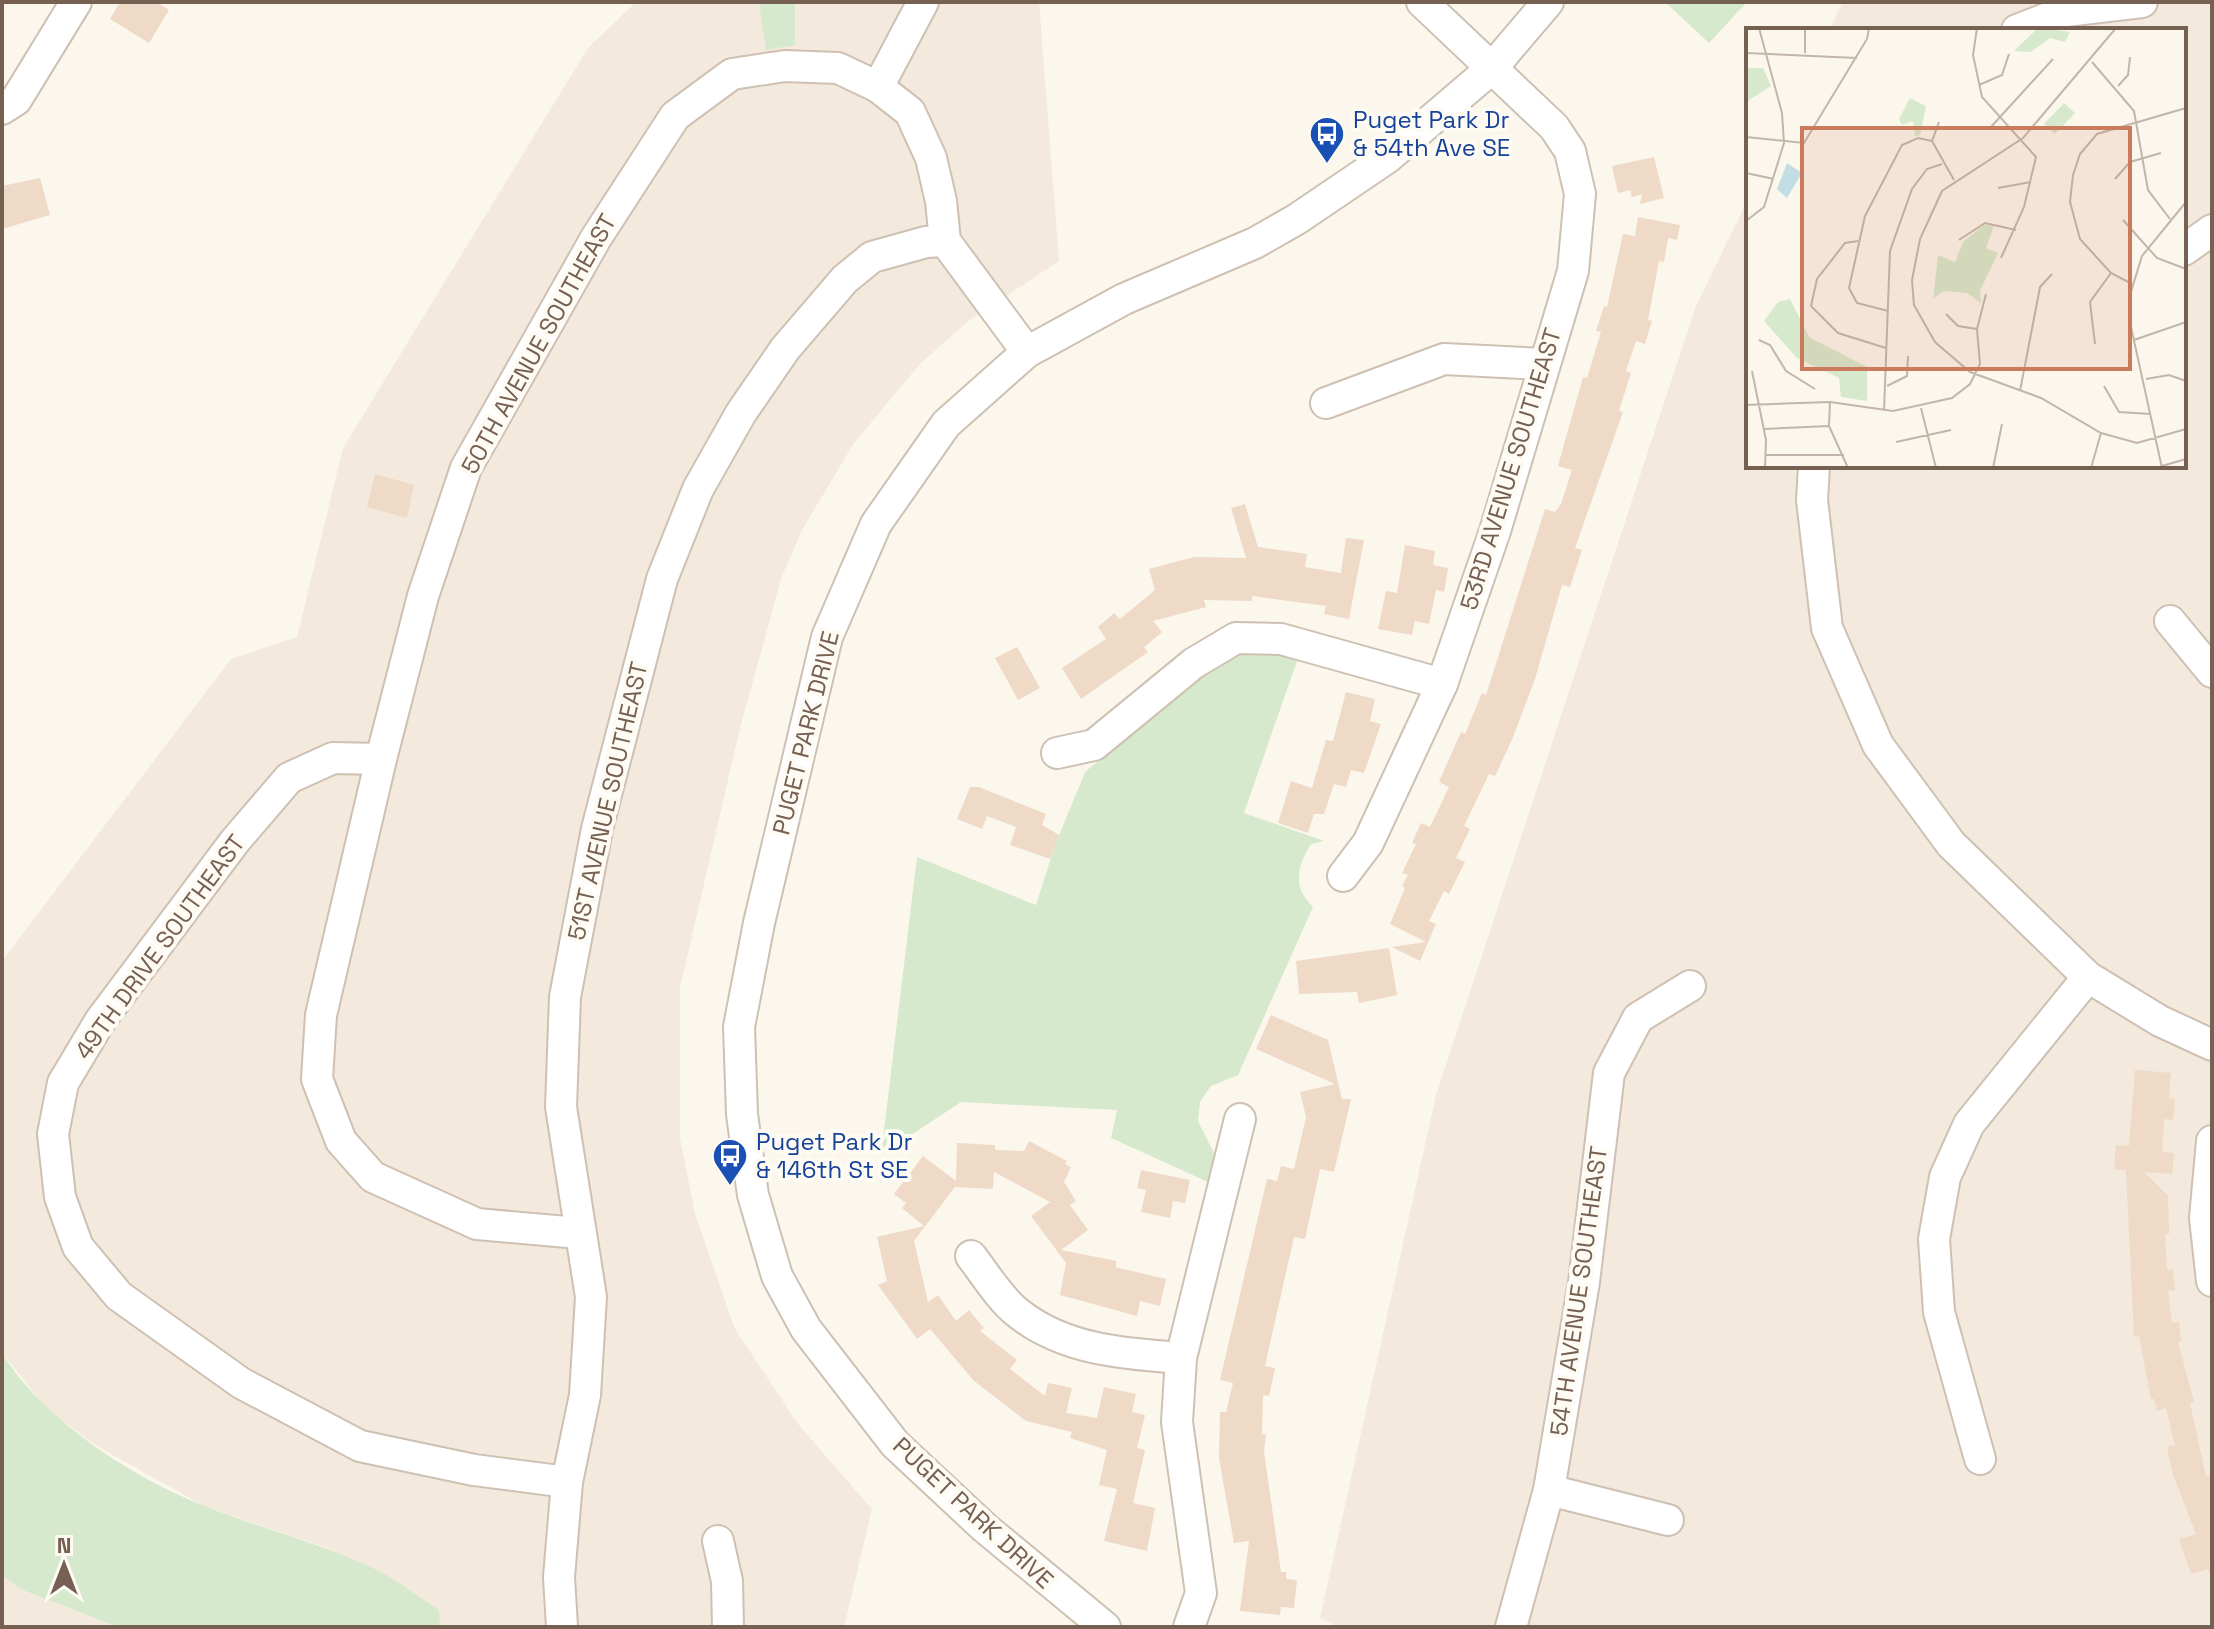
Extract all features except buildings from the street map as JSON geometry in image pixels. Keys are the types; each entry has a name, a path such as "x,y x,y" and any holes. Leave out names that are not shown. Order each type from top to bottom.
{"street":[{"path":"2,109 16,100 76,2"},
{"path":"878,87 923,2"},
{"path":"1422,2 1492,68"},
{"name":"PUGET PARK DRIVE","path":"1105,1627 996,1538 895,1444 806,1329 777,1276 753,1195 742,1114 739,1027 759,923 827,637 876,524 946,424 1027,352 1124,299 1255,243 1297,219 1387,158 1492,68 1548,2"},
{"path":"2022,28 2066,11 2142,2"},
{"name":"50TH AVENUE SOUTHEAST","path":"578,1233 477,1224 373,1177 341,1141 317,1079 321,1015 381,759 423,596 466,468 596,238 675,116 732,74 785,66 838,68 878,87 910,112 931,158 941,201 945,241"},
{"name":"53RD AVENUE SOUTHEAST","path":"1343,876 1368,843 1442,684 1495,531 1573,271 1580,194 1570,151 1554,127 1492,68"},
{"path":"2186,249 2212,230"},
{"path":"945,241 1027,352"},
{"name":"51ST AVENUE SOUTHEAST","path":"562,1627 559,1577 567,1482 585,1395 591,1297 578,1233 561,1107 565,997 597,829 662,579 698,489 741,413 785,349 845,279 872,257 915,244 945,241"},
{"path":"1326,403 1444,359 1543,364"},
{"path":"1814,468 1812,500 1827,628 1878,745 1951,844 2088,977 2160,1021 2212,1045"},
{"path":"2170,621 2212,672"},
{"path":"1057,753 1094,745 1194,663 1236,638 1281,639 1442,684"},
{"name":"49TH DRIVE SOUTHEAST","path":"381,759 333,758 289,778 235,841 100,1021 63,1083 53,1134 60,1197 78,1247 119,1296 241,1383 360,1446 474,1470 567,1482"},
{"path":"1980,1459 1939,1312 1934,1239 1945,1177 1969,1124 2088,977"},
{"name":"54TH AVENUE SOUTHEAST","path":"1511,1627 1549,1490 1584,1282 1609,1073 1638,1018 1690,986"},
{"path":"1189,1627 1201,1593 1177,1422 1181,1358 1240,1119"},
{"path":"2212,1141 2205,1218 2212,1281"},
{"path":"971,1256 1016,1312 1054,1334 1109,1353 1181,1358"},
{"path":"1549,1490 1668,1520"},
{"path":"718,1541 727,1581 728,1627"}],"shaded area":[{"path":"636,2 1039,2 1059,261 967,322 919,365 854,443 802,530 782,576 740,728 680,988 680,1138 695,1214 735,1329 798,1424 872,1509 844,1627 440,1627 438,1610 375,1569 319,1545 204,1506 95,1445 47,1409 2,1353 2,961 231,659 297,637 343,448 588,48"},
{"path":"1843,2 2212,2 2212,1627 1339,1627 1320,1618 1436,1095 1696,306 1746,203 1746,468 2186,468 2186,28 1830,28"},
{"path":"2,1575 20,1589 118,1627 2,1627"}],"green space":[{"path":"759,2 795,2 795,45 766,50"},
{"path":"1665,2 1747,2 1709,43"},
{"path":"1272,648 1298,658 1244,813 1324,841 1311,844 1302,860 1299,884 1313,907 1238,1075 1211,1086 1200,1102 1198,1121 1214,1153 1208,1182 1111,1138 1117,1110 961,1102 881,1155 917,857 1036,905 1055,845 1085,772 1210,666 1229,655"},
{"path":"2,1353 40,1401 120,1463 205,1506 380,1571 439,1610 440,1627 118,1627 20,1589 2,1575"}],"place":[{"name":"Puget Park Dr & 54th Ave SE","path":"1327,165"},
{"name":"Puget Park Dr & 146th St SE","path":"730,1187"}]}
